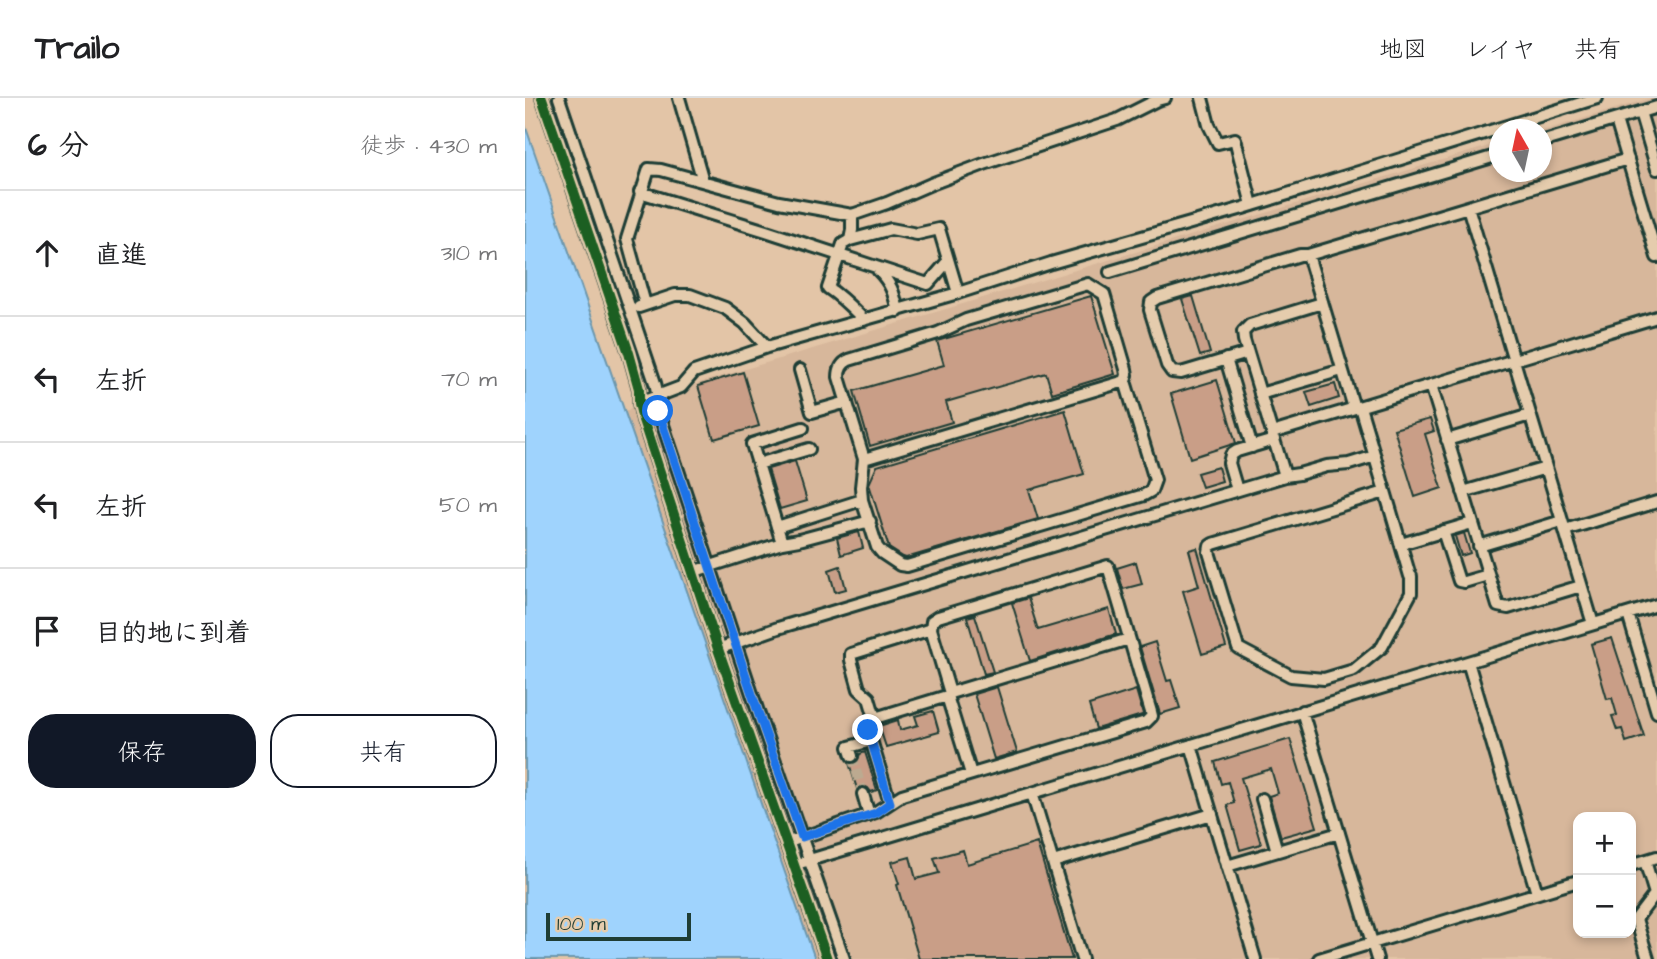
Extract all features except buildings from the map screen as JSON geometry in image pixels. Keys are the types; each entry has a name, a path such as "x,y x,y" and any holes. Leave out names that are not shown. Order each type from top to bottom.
{"street":[{"path":"542,98 617,316 639,389 643,420 692,572 827,959"},
{"path":"559,98 631,310 658,396 658,411 844,959"},
{"path":"680,98 703,181"},
{"path":"1202,98 1209,125 1218,143 1235,139 1252,205"},
{"path":"639,403 681,387 694,372 767,347 898,311 1252,205 1597,98"},
{"path":"645,304 627,239 649,169 779,202 852,215 984,164 1117,120 1161,99"},
{"path":"1552,139 1657,107"},
{"path":"1640,112 1657,169"},
{"path":"1616,120 1657,257"},
{"path":"1645,129 1657,126"},
{"path":"1110,272 1489,158"},
{"path":"1248,353 1179,373 1170,371 1150,308 1152,300 1627,159"},
{"path":"641,192 928,284 948,261"},
{"path":"1468,207 1593,624"},
{"path":"850,240 852,215"},
{"path":"864,320 842,297 828,288 843,244 850,240 891,229 917,234 939,229 958,293"},
{"path":"1308,255 1342,370 1374,456 1401,544 1411,577 1411,593 1382,647 1355,670 1324,679 1291,676 1237,646 1209,552 1210,546 1385,492"},
{"path":"877,268 888,280 898,311"},
{"path":"1088,284 1104,294 1126,369 1125,381 1155,480 1153,488 1148,494 905,566 900,565 879,551 862,500 864,459 847,402 839,374 846,361 938,333 966,320 1088,284"},
{"path":"617,316 675,295 690,295 725,308 745,323 767,347"},
{"path":"1285,476 1248,353 1244,330 1248,326 1322,303"},
{"path":"843,326 847,313 846,304"},
{"path":"1237,490 1230,458 1235,452 1273,436 1357,407 1657,317"},
{"path":"1226,359 1252,447"},
{"path":"800,370 812,412 847,402"},
{"path":"1260,394 1342,370"},
{"path":"864,459 1125,381"},
{"path":"1431,385 1496,603 1503,608 1581,586"},
{"path":"1447,440 1530,415"},
{"path":"782,543 752,444 803,428"},
{"path":"758,464 809,449"},
{"path":"718,649 791,624 1237,490 1374,456"},
{"path":"1463,492 1546,468"},
{"path":"777,527 862,500"},
{"path":"1479,546 1657,502"},
{"path":"692,572 782,543 870,521"},
{"path":"1401,544 1472,523"},
{"path":"1443,531 1459,582 1488,575"},
{"path":"786,843 879,811 902,795 1149,720 1151,712 1108,566 932,621 931,629 971,774"},
{"path":"794,864 1657,605"},
{"path":"1627,614 1657,712"},
{"path":"875,718 869,698 859,689 851,660 852,654 931,629"},
{"path":"890,803 871,741 868,726 870,721 1129,639"},
{"path":"1468,662 1537,893"},
{"path":"1302,711 1377,959"},
{"path":"852,756 849,747 871,741"},
{"path":"1191,745 1255,959"},
{"path":"1032,793 1082,959"},
{"path":"863,794 869,815"},
{"path":"1262,799 1277,851"},
{"path":"1053,862 1212,814"},
{"path":"1227,866 1339,833"},
{"path":"1636,864 1657,858"},
{"path":"1645,861 1655,894 1636,919 1649,959"},
{"path":"1327,958 1573,882"}],"shaded area":[{"path":"1657,98 1657,959 815,959 625,411 699,383 1489,146 1489,182 1552,182 1552,128"}],"water":[{"path":"525,125 815,959 525,959"}],"tunnel":[{"path":"852,756 863,794"}],"cycle path":[{"path":"542,98 629,353 639,389 643,420 718,649 827,959"}],"route":[{"path":"658,411 802,837 876,813 890,803 868,730"}]}
